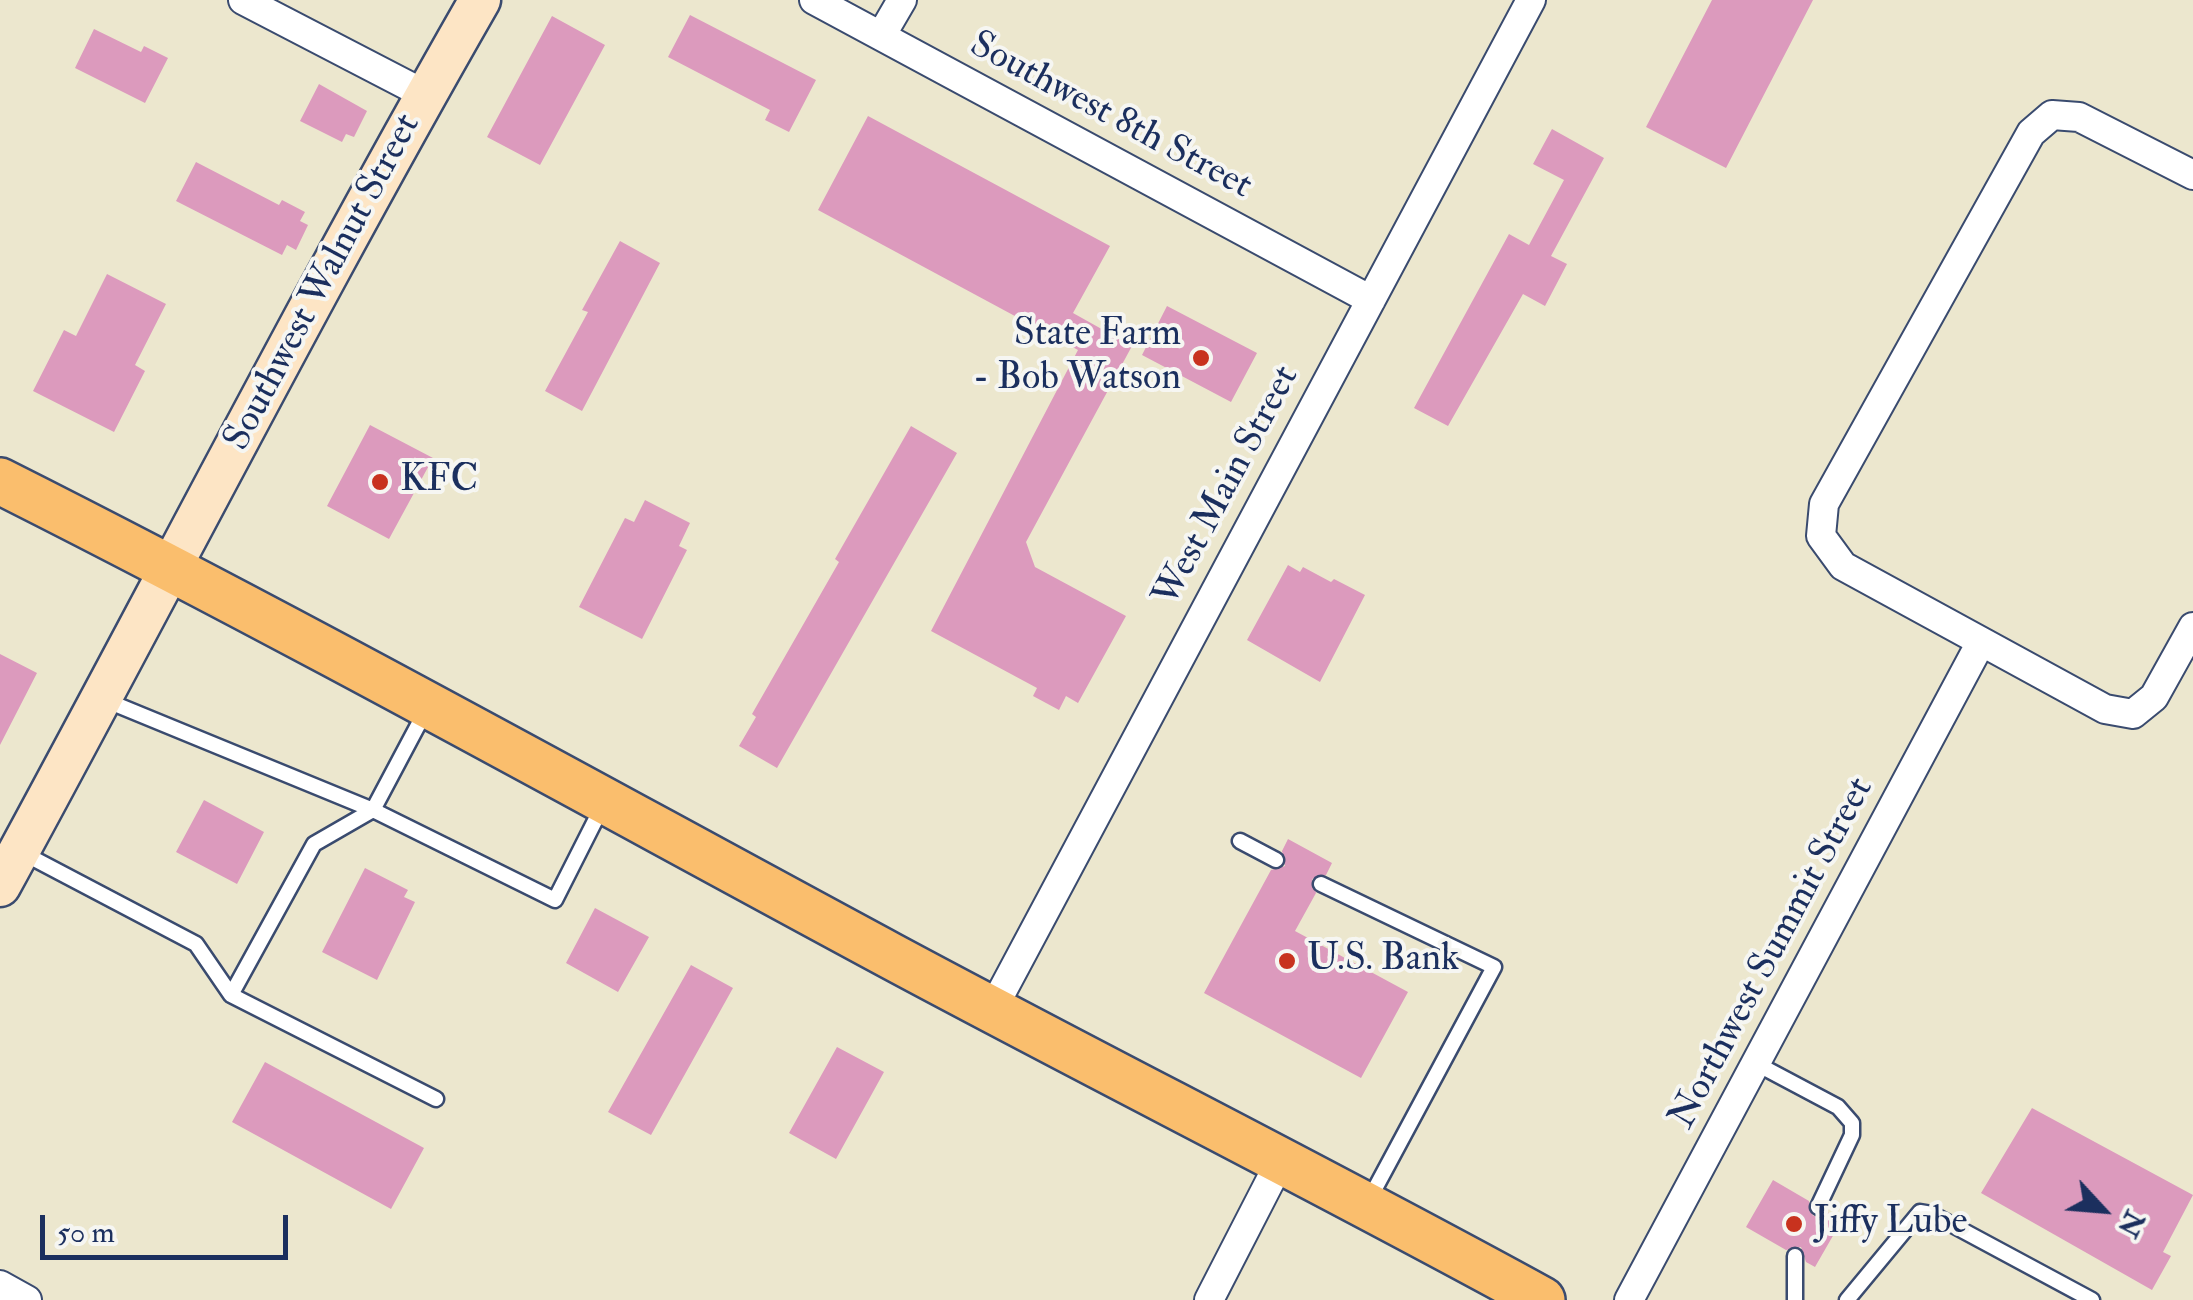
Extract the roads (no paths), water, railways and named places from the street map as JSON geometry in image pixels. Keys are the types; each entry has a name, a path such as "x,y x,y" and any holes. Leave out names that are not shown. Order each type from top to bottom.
{"main road":[{"path":"0,481 169,566 992,1010 1282,1158 1542,1300"}],"street":[{"path":"244,0 426,95"},
{"name":"Southwest Walnut Street","path":"0,886 103,699 169,566 480,0"},
{"name":"Southwest 8th Street","path":"814,0 1370,300"},
{"path":"882,36 902,0"},
{"name":"West Main Street","path":"992,1010 1530,0"},
{"path":"2193,175 2080,116 2052,115 2031,133 1824,504 1821,536 1843,566 2104,709 2133,714 2154,696 2193,627"},
{"name":"Northwest Summit Street","path":"1629,1300 1981,642"},
{"path":"1209,1300 1282,1158"},
{"path":"0,1285 27,1300"}],"lane":[{"path":"103,699 373,810 555,900 604,802"},
{"path":"231,995 314,844 373,810 428,707"},
{"path":"1240,841 1276,860"},
{"path":"19,851 196,944 231,995 436,1099"},
{"path":"1321,884 1494,968 1367,1204"},
{"path":"1758,1064 1838,1107 1852,1123 1852,1135 1818,1207"},
{"path":"1846,1300 1920,1212 1932,1214 2092,1300"},
{"path":"1794,1300 1795,1256"}],"place":[{"name":"State Farm - Bob Watson","path":"1201,358"},
{"name":"KFC","path":"380,482"},
{"name":"U.S. Bank","path":"1287,961"},
{"name":"Jiffy Lube","path":"1794,1224"}]}
